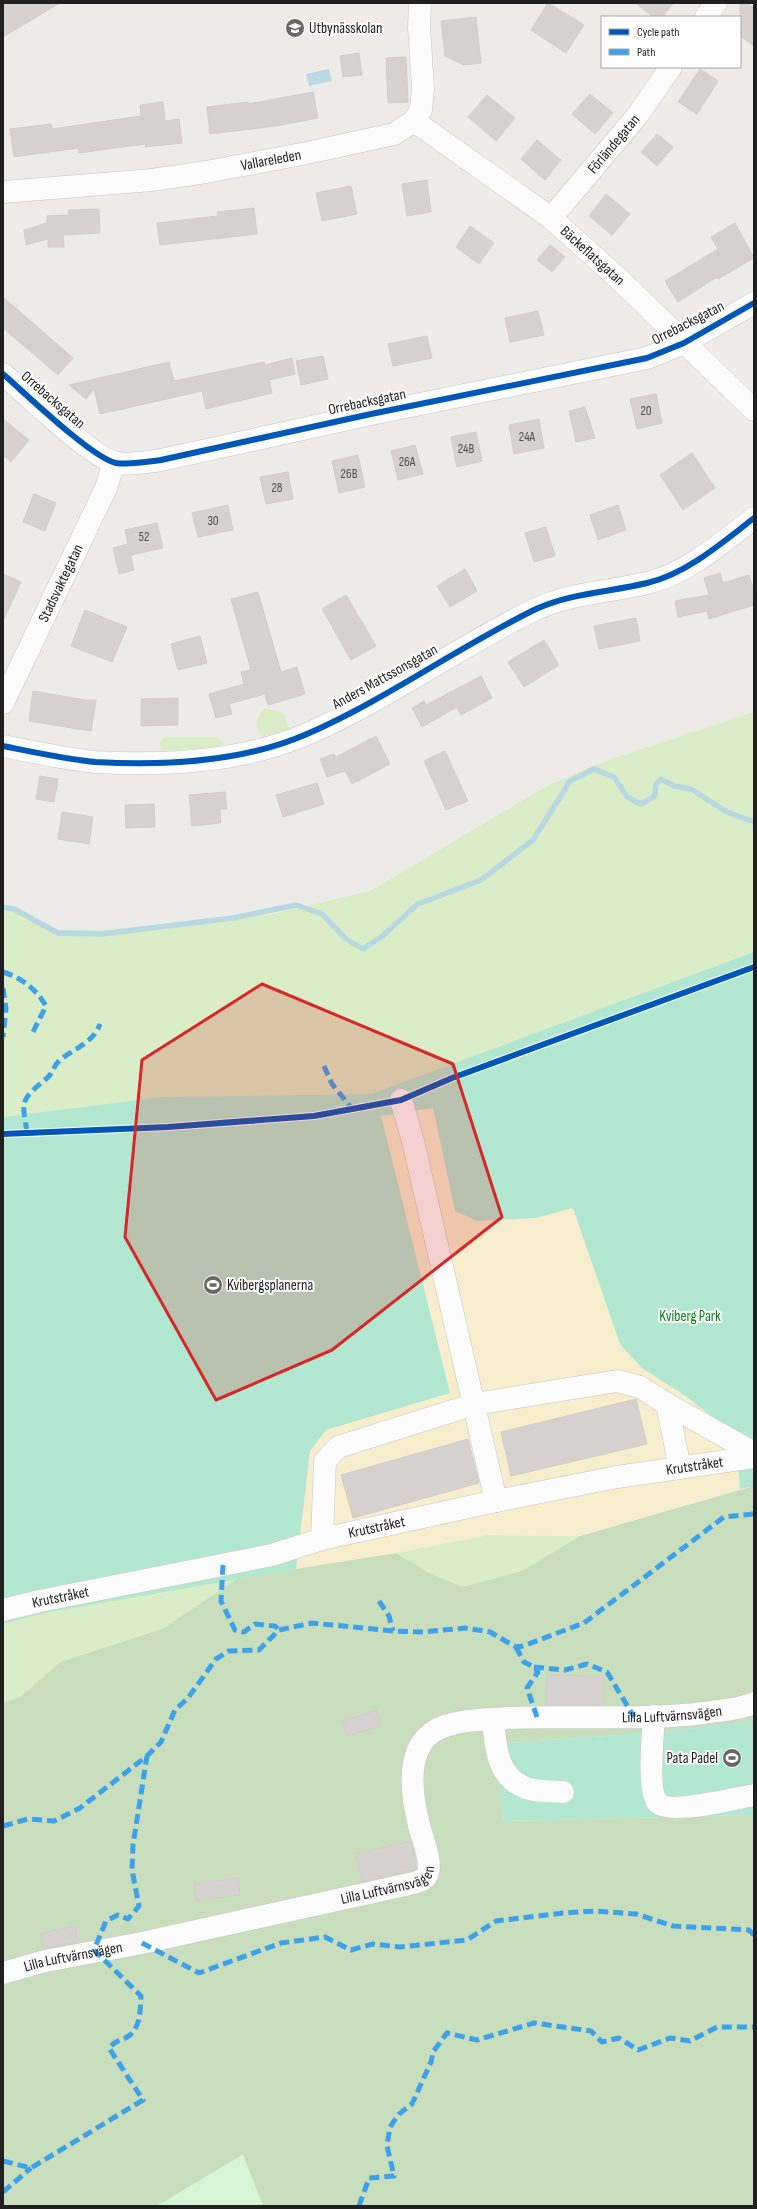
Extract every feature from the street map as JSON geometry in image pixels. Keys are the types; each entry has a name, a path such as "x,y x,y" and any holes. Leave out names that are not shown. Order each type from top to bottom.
{"street":[{"path":"414,121 421,110 423,88 419,28 420,3"},
{"path":"707,16 716,3"},
{"name":"Förländegatan","path":"551,218 637,116 670,68"},
{"name":"Vallareleden","path":"3,192 137,181 206,172 369,141 394,134 414,121"},
{"name":"Bäckeflatsgatan","path":"414,121 551,218 618,279 754,410"},
{"name":"Orrebacksgatan","path":"6,382 91,450 114,462 128,464 161,460 371,414 648,358 684,343 754,303"},
{"name":"Stadsvaktegatan","path":"3,703 106,488 114,462"},
{"name":"Anders Mattssonsgatan","path":"3,746 94,762 178,763 251,752 313,731 358,709 496,630 557,600 648,583 672,573 727,539 754,518"},
{"path":"401,1100 413,1141 475,1404 496,1501"},
{"path":"322,1539 325,1461 338,1447 475,1404 617,1381 640,1387 754,1453"},
{"path":"667,1404 680,1468"},
{"name":"Krutstråket","path":"3,1610 40,1601 272,1555 322,1539 496,1501 617,1477 754,1457"},
{"name":"Lilla Luftvärnsvägen","path":"3,1973 45,1961 213,1928 424,1880 428,1872 427,1854 412,1788 416,1758 424,1742 434,1731 448,1725 486,1719 551,1716 677,1716 743,1708 754,1703"},
{"path":"654,1716 651,1760 654,1797 659,1804 667,1808 686,1807 754,1795"},
{"path":"486,1719 503,1771 516,1784 527,1789 563,1792"}],"highlighted area":[{"path":"262,984 453,1064 502,1217 332,1350 216,1400 125,1237 142,1060"}],"green space":[{"path":"265,708 284,713 289,729 262,737 257,729 257,722 259,716"},
{"path":"754,712 754,953 371,1094 162,1097 3,1117 3,909 10,910 47,929 103,930 268,915 370,891 547,786 597,764"},
{"path":"164,737 217,737 224,743 221,747 161,751 160,741"},
{"name":"Kvibergsplanerna","path":"754,952 754,1486 740,1489 735,1435 687,1397 642,1368 620,1344 573,1208 536,1218 477,1221 455,1211 433,1108 381,1116 450,1393 326,1430 310,1451 296,1569 44,1613 3,1624 3,1117 162,1097 371,1094"},
{"path":"754,1486 754,1721 663,1732 494,1744 504,1821 754,1815 754,2206 263,2206 242,2155 157,2206 3,2206 3,1703 22,1696 60,1662 162,1629 240,1577 396,1553 429,1573 463,1587 522,1571 580,1536"},
{"path":"488,1535 580,1536 522,1571 463,1587 429,1573 396,1553"},
{"path":"240,1577 162,1629 60,1662 22,1697 3,1703 3,1624 44,1613"},
{"path":"754,1721 754,1815 504,1821 493,1744 663,1732"},
{"path":"243,2155 263,2206 157,2206"}],"sand":[{"path":"433,1108 455,1211 536,1218 573,1207 606,1302 642,1368 687,1397 735,1435 740,1489 580,1536 488,1535 396,1553 296,1569 310,1451 326,1430 449,1393 381,1117"}],"water":[{"path":"329,69 332,81 309,86 306,74"}],"building":[{"path":"3,3 60,3 3,37"},
{"path":"548,3 584,25 566,53 531,30"},
{"path":"635,3 673,3 664,16 653,16"},
{"path":"740,3 747,3 754,8 754,46 741,37"},
{"path":"476,17 481,63 464,65 445,56 441,21"},
{"path":"359,53 362,75 343,77 340,56"},
{"path":"406,57 408,102 388,103 386,58"},
{"path":"700,69 718,81 697,114 678,102"},
{"path":"313,92 318,118 276,126 210,134 207,107 248,102 248,104"},
{"path":"590,94 613,113 595,134 572,114"},
{"path":"487,95 515,118 496,141 468,117"},
{"path":"163,102 165,121 179,119 182,143 145,147 145,144 79,153 78,148 14,157 10,129 51,124 52,129 141,116 140,105"},
{"path":"657,134 673,147 657,166 641,152"},
{"path":"537,140 561,160 545,180 521,159"},
{"path":"427,180 431,212 407,216 402,184"},
{"path":"351,186 357,214 322,221 316,193"},
{"path":"606,194 630,214 612,235 589,216"},
{"path":"254,208 257,234 160,245 157,223 218,216 217,212"},
{"path":"99,209 100,233 63,235 64,247 48,247 48,239 26,245 24,230 47,223 47,216 69,215 68,210"},
{"path":"735,223 754,258 718,279 717,277 678,302 665,281 718,249 711,237"},
{"path":"470,226 494,243 479,264 456,247"},
{"path":"550,245 565,257 552,272 537,260"},
{"path":"3,297 73,358 58,375 3,328"},
{"path":"538,311 544,335 510,342 505,318"},
{"path":"427,336 432,358 393,366 388,344"},
{"path":"323,356 328,379 301,385 296,361"},
{"path":"292,358 295,374 269,380 272,393 206,409 202,391 100,414 94,389 86,399 69,385 169,362 174,381 264,362 265,365"},
{"path":"656,394 662,423 637,429 630,399"},
{"path":"585,407 595,438 576,442 569,411"},
{"path":"3,419 29,440 11,462 3,455"},
{"path":"539,419 544,448 514,454 509,425"},
{"path":"476,432 482,461 457,467 451,437"},
{"path":"415,445 423,474 398,480 391,451"},
{"path":"692,453 715,488 683,510 660,475"},
{"path":"358,455 365,487 339,493 332,461"},
{"path":"288,472 293,499 266,504 260,477"},
{"path":"34,494 56,503 45,531 23,522"},
{"path":"228,505 233,530 198,537 192,513"},
{"path":"618,505 626,530 598,540 590,515"},
{"path":"157,523 163,548 131,555 129,547 134,570 119,574 113,548 128,544 125,530"},
{"path":"546,527 555,556 534,562 525,533"},
{"path":"465,569 477,591 450,607 437,586"},
{"path":"720,573 723,583 749,575 754,591 754,605 709,619 707,611 678,617 675,601 709,595 704,578"},
{"path":"3,574 21,582 3,621"},
{"path":"258,592 281,672 297,667 305,694 268,705 265,694 229,704 232,714 216,718 209,694 244,684 241,672 251,670 231,599"},
{"path":"346,595 376,646 351,660 322,609"},
{"path":"85,610 127,627 112,662 71,646"},
{"path":"636,618 640,641 599,649 594,626"},
{"path":"200,636 207,663 178,670 171,644"},
{"path":"544,640 559,665 524,687 508,662"},
{"path":"481,676 492,698 461,715 457,707 422,727 412,708 424,701 426,705"},
{"path":"33,691 85,700 96,700 91,731 29,721"},
{"path":"178,698 178,725 141,726 141,699"},
{"path":"376,736 390,764 352,784 345,771 327,777 320,759 334,754 336,757"},
{"path":"445,751 468,801 446,810 424,761"},
{"path":"40,776 58,779 54,802 36,799"},
{"path":"317,783 324,804 283,817 276,795"},
{"path":"225,792 227,809 220,809 221,823 192,826 189,795"},
{"path":"154,804 155,827 126,828 125,805"},
{"path":"62,812 93,817 89,844 58,839"},
{"path":"636,1399 647,1444 511,1476 501,1432"},
{"path":"468,1439 479,1483 353,1518 341,1475"},
{"path":"547,1675 603,1676 603,1705 546,1705"},
{"path":"377,1710 381,1726 347,1736 342,1721"},
{"path":"411,1841 416,1869 362,1882 356,1854"},
{"path":"238,1878 240,1895 196,1901 194,1884"},
{"path":"75,1926 78,1942 43,1949 40,1934"}],"waterway":[{"path":"3,907 14,909 58,933 102,934 233,918 296,905 322,914 346,939 363,949 381,937 418,904 481,880 533,840 570,781 594,769 614,777 627,797 641,804 655,796 656,784 661,779 674,786 691,789 727,812 754,822"}],"marked path":[{"path":"3,972 16,977 28,985 38,994 46,1006 33,1032"},
{"path":"3,988 6,1009 3,1037"},
{"path":"27,1132 24,1115 24,1105 27,1097 50,1075 60,1060 88,1041 97,1031 100,1024"},
{"path":"324,1066 332,1084 353,1110"},
{"path":"3,1826 28,1819 54,1821 80,1808 147,1756 161,1742 175,1710 188,1698 216,1659 229,1651 259,1650 279,1630 312,1623 393,1631 423,1632 465,1628 490,1632 516,1647 523,1646 584,1623 724,1517 754,1514"},
{"path":"223,1565 221,1601 235,1630 244,1632 255,1624 275,1626 279,1630"},
{"path":"379,1601 389,1616 393,1631"},
{"path":"516,1647 524,1662 534,1667 538,1672 527,1688 537,1717"},
{"path":"534,1667 565,1670 587,1664 607,1672 634,1717"},
{"path":"3,2161 31,2168 143,2100 109,2048 134,2031 138,2022 141,1996 94,1950 106,1921 118,1915 128,1919 139,1906 132,1870 133,1845 147,1756"},
{"path":"142,1943 199,1973 281,1943 325,1937 351,1950 373,1944 400,1947 467,1940 496,1921 563,1913 596,1911 636,1914 673,1926 749,1930 754,1935"},
{"path":"359,2206 369,2178 394,2176 387,2146 390,2127 399,2114 412,2104 431,2062 433,2052 447,2033 477,2040 534,2023 591,2031 602,2042 619,2038 638,2050 670,2038 690,2041 717,2027 754,2027"},
{"path":"3,2192 31,2168"}],"cycle path":[{"path":"3,374 59,424 91,450 105,459 116,463 138,463 161,460 371,414 647,358 684,343 754,303"},
{"path":"3,746 84,761 122,763 203,760 257,751 307,734 337,720 536,609 563,599 647,583 676,573 703,556 754,518"},
{"path":"3,1134 168,1127 314,1116 401,1100 452,1078 754,967"}],"place":[{"name":"Utbynässkolan","path":"295,28"},
{"name":"Kvibergsplanerna","path":"213,1285"},
{"name":"Pata Padel","path":"732,1758"}],"park label":[{"name":"Kviberg Park","path":"690,1316"}]}
